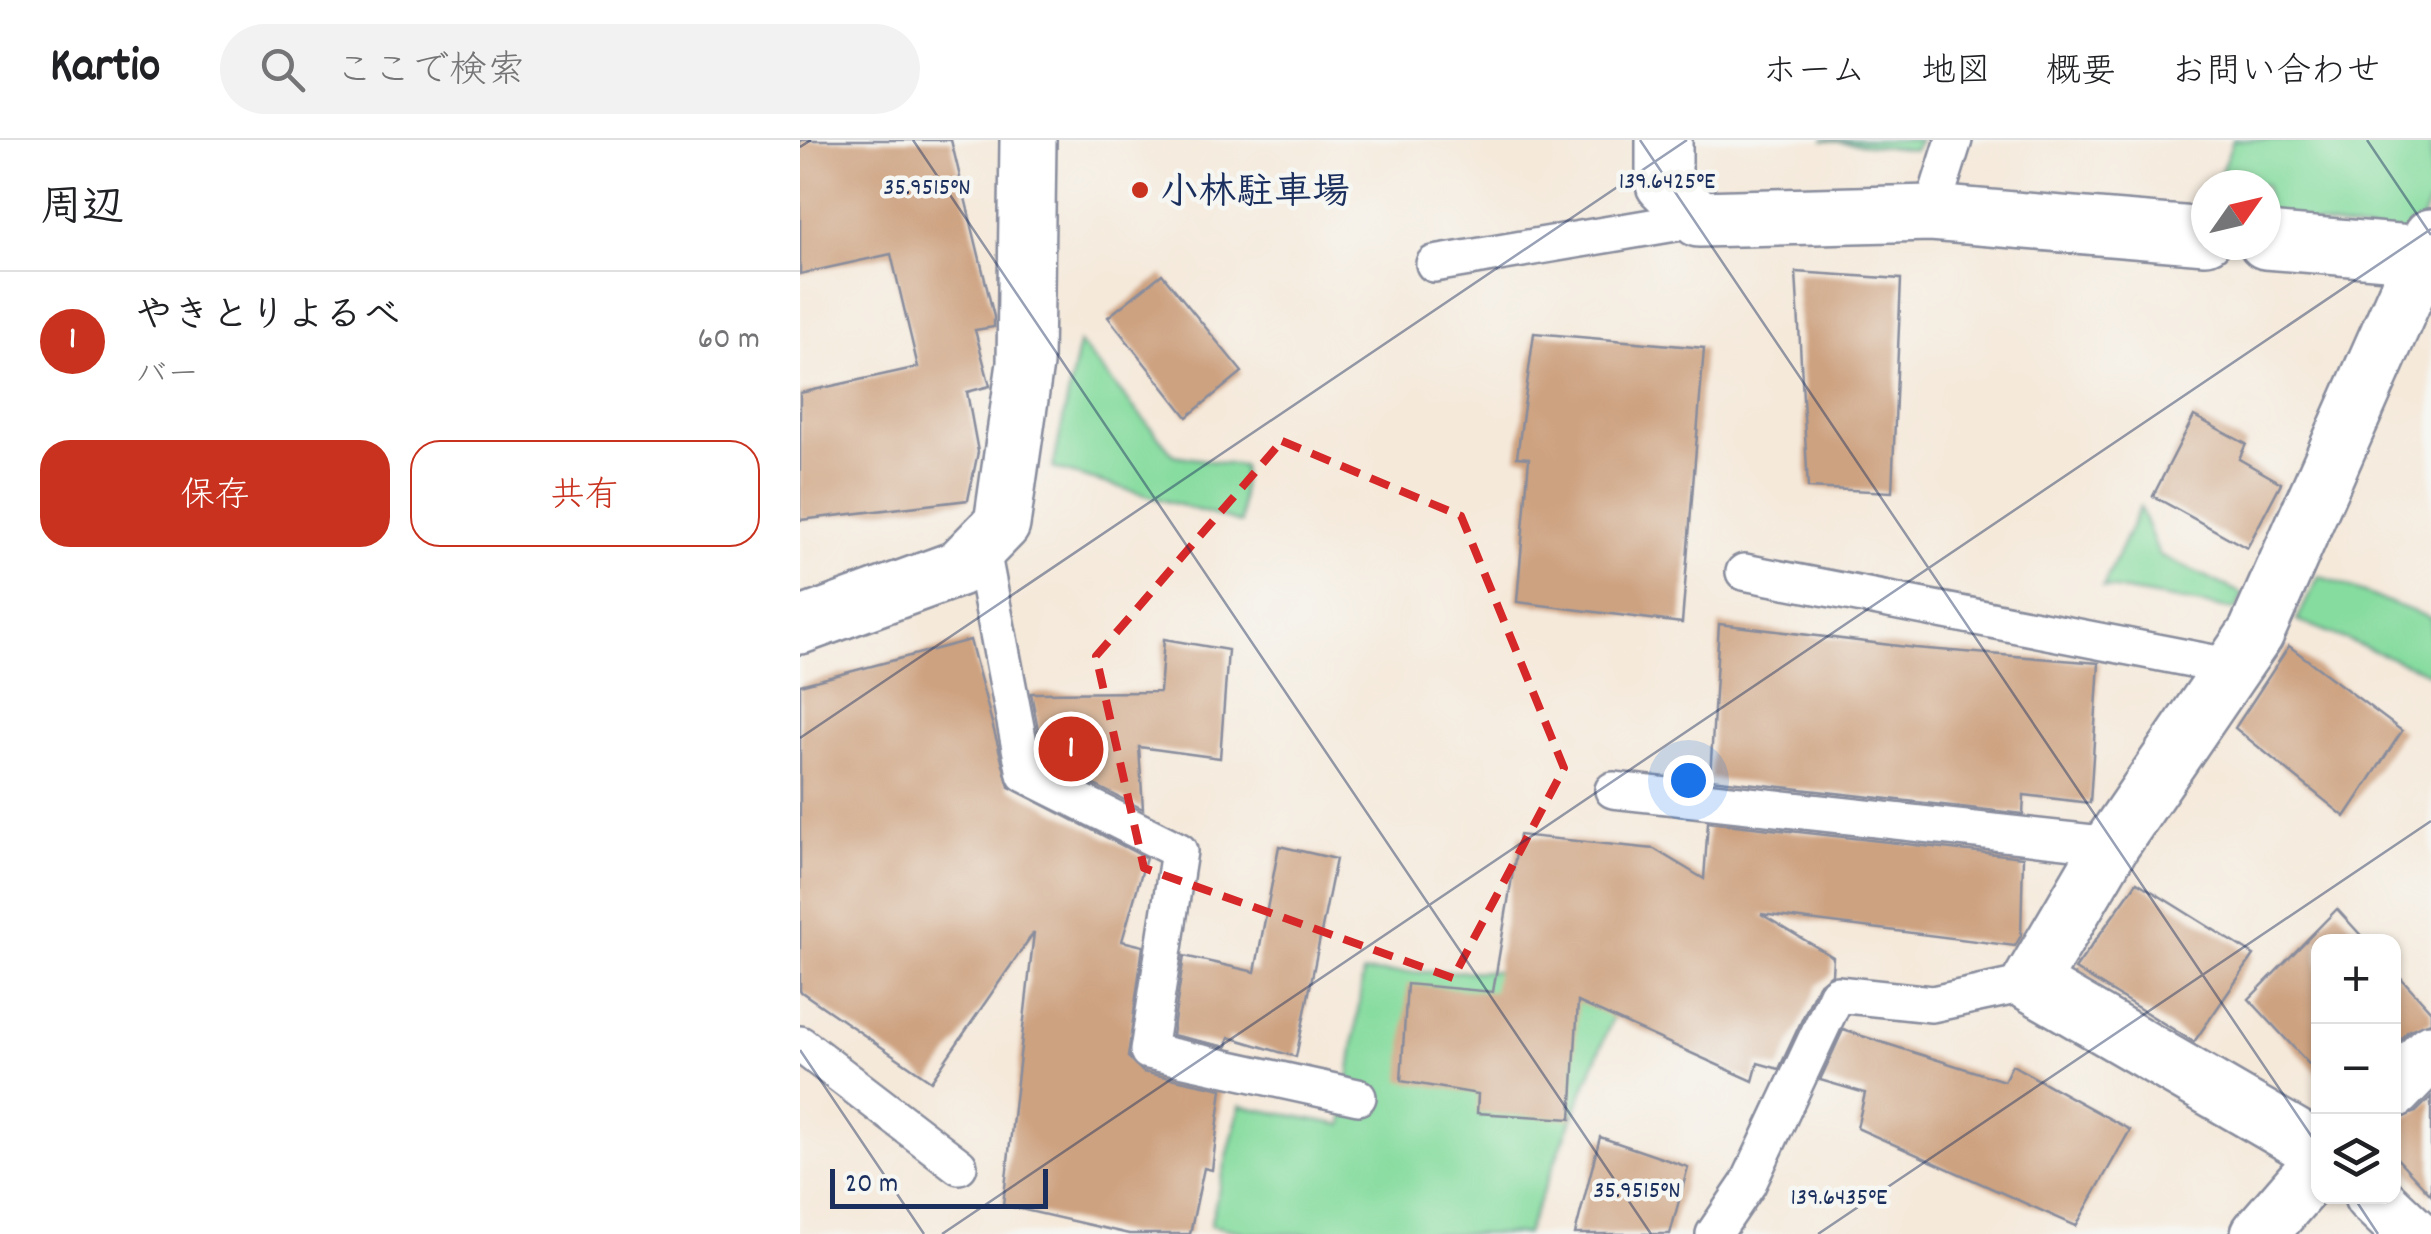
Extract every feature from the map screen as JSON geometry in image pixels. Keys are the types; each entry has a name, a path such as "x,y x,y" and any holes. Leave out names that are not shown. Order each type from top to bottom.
{"street":[{"path":"800,626 958,568 1002,524 1025,364 1028,140"},
{"path":"1664,140 1664,184 1699,218 1931,213 2191,235"},
{"path":"2281,241 2427,245 2256,634 2111,845 2030,984 2311,1146"},
{"path":"2401,1083 2431,1052"},
{"path":"2258,1234 2311,1174"},
{"path":"2380,1204 2412,1234"}],"lane":[{"path":"1931,213 1954,140"},
{"path":"1434,264 1699,218"},
{"path":"981,545 1025,774 1178,851 1148,1051 1358,1098"},
{"path":"1744,572 2232,667"},
{"path":"1613,790 2111,845"},
{"path":"1714,1234 1748,1184 1837,994 1932,1004 2030,984"},
{"path":"800,1044 959,1166"}],"highlighted area":[{"path":"1282,441 1461,516 1564,768 1453,978 1144,868 1096,656"}],"green space":[{"path":"1822,140 1920,140 1914,150"},
{"path":"2233,140 2431,140 2431,198 2414,238 2281,218 2281,170 2222,170"},
{"path":"1079,343 1174,455 1243,466 1241,523 1053,468"},
{"path":"2140,507 2159,555 2243,594 2236,610 2103,587"},
{"path":"2319,576 2431,618 2431,674 2297,620"},
{"path":"1632,969 1526,1234 1250,1234 1210,1225 1240,1106 1343,1125 1363,973"}],"building":[{"path":"800,140 951,140 994,317 994,327 975,330 990,386 967,392 978,452 968,500 800,520 800,393 918,367 891,254 800,274"},
{"path":"1796,272 1901,279 1892,492 1808,488"},
{"path":"1162,274 1242,372 1187,417 1108,317"},
{"path":"1534,333 1704,348 1682,623 1517,602 1529,458 1517,457"},
{"path":"2194,416 2246,444 2239,459 2281,483 2247,548 2153,496"},
{"path":"1719,624 1915,648 2099,663 2090,803 2024,795 2023,814 1710,779"},
{"path":"1164,639 1228,650 1220,758 1139,747 1143,809 1044,760 1031,693 1160,692"},
{"path":"970,640 1009,787 1146,858 1122,941 1143,946 1128,1057 1143,1072 1222,1089 1212,1170 1204,1168 1190,1234 1129,1234 1003,1205 1034,932 931,1081 800,991 800,685"},
{"path":"2289,646 2402,731 2345,817 2235,728"},
{"path":"1708,822 2023,857 2021,936 2015,946 1761,914 1833,957 1832,974 1818,985 1779,1069 1758,1063 1753,1081 1578,1002 1571,1119 1477,1113 1478,1094 1401,1081 1407,984 1493,992 1519,835 1654,849 1704,879"},
{"path":"1279,846 1336,859 1296,1057 1229,1037 1227,1047 1172,1035 1184,956 1255,972"},
{"path":"2137,882 2254,955 2194,1042 2075,969"},
{"path":"2337,909 2360,934 2313,934"},
{"path":"2311,936 2311,1066 2249,999"},
{"path":"2401,978 2431,1011 2431,1022 2409,1030 2401,1039"},
{"path":"1843,1030 2004,1081 2012,1065 2130,1130 2076,1226 1857,1128 1865,1093 1820,1080"},
{"path":"2431,1097 2431,1195 2401,1163 2401,1117 2416,1112"},
{"path":"1600,1137 1688,1167 1670,1234 1575,1234"}],"place":[{"name":"小林駐車場","path":"1140,190"},
{"name":"やきとりよるべ","path":"1071,749"}]}
